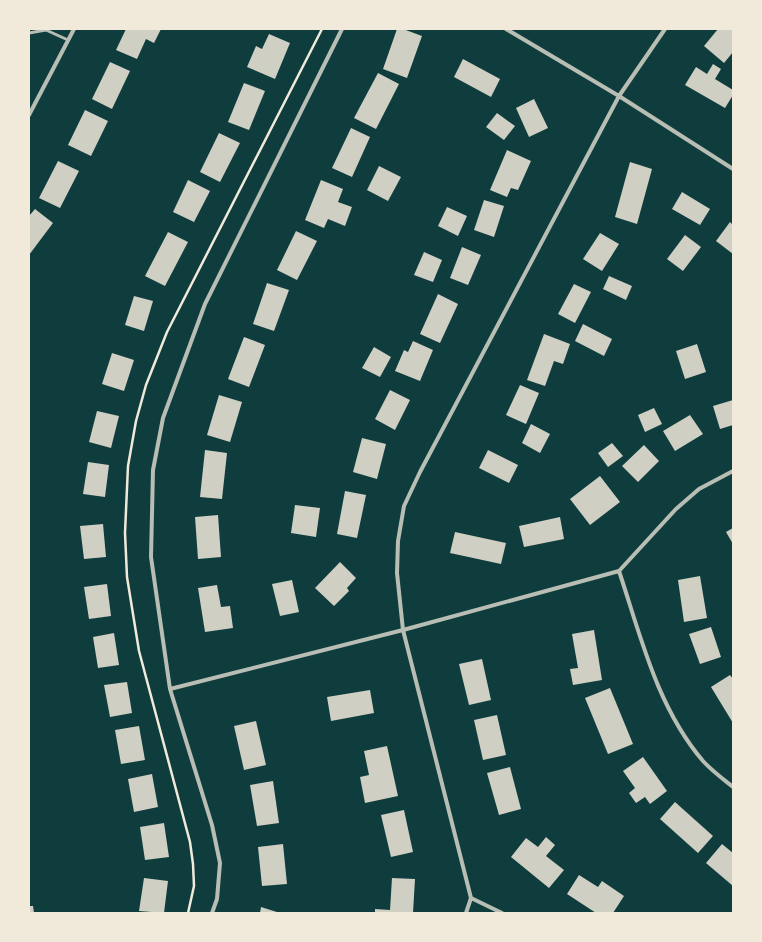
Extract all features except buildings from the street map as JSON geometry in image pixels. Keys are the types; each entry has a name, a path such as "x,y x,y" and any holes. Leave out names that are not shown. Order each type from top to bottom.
{"street":[{"path":"29,115 74,29"},
{"path":"212,913 217,899 220,863 212,825 170,690 151,557 153,470 163,418 204,304 342,29"},
{"path":"506,29 619,96 733,169"},
{"path":"466,913 471,898 403,630 397,573 398,541 404,506 420,472 619,96 665,29"},
{"path":"170,690 403,630 619,571 676,509 699,489 733,471"},
{"path":"619,571 654,680 670,712 684,736 704,762 733,787"},
{"path":"471,898 502,913"}],"lane":[{"path":"29,33 46,30 68,40"}],"path":[{"path":"188,913 194,886 190,842 139,651 127,577 125,533 128,466 136,421 146,384 167,332 322,29"}]}
